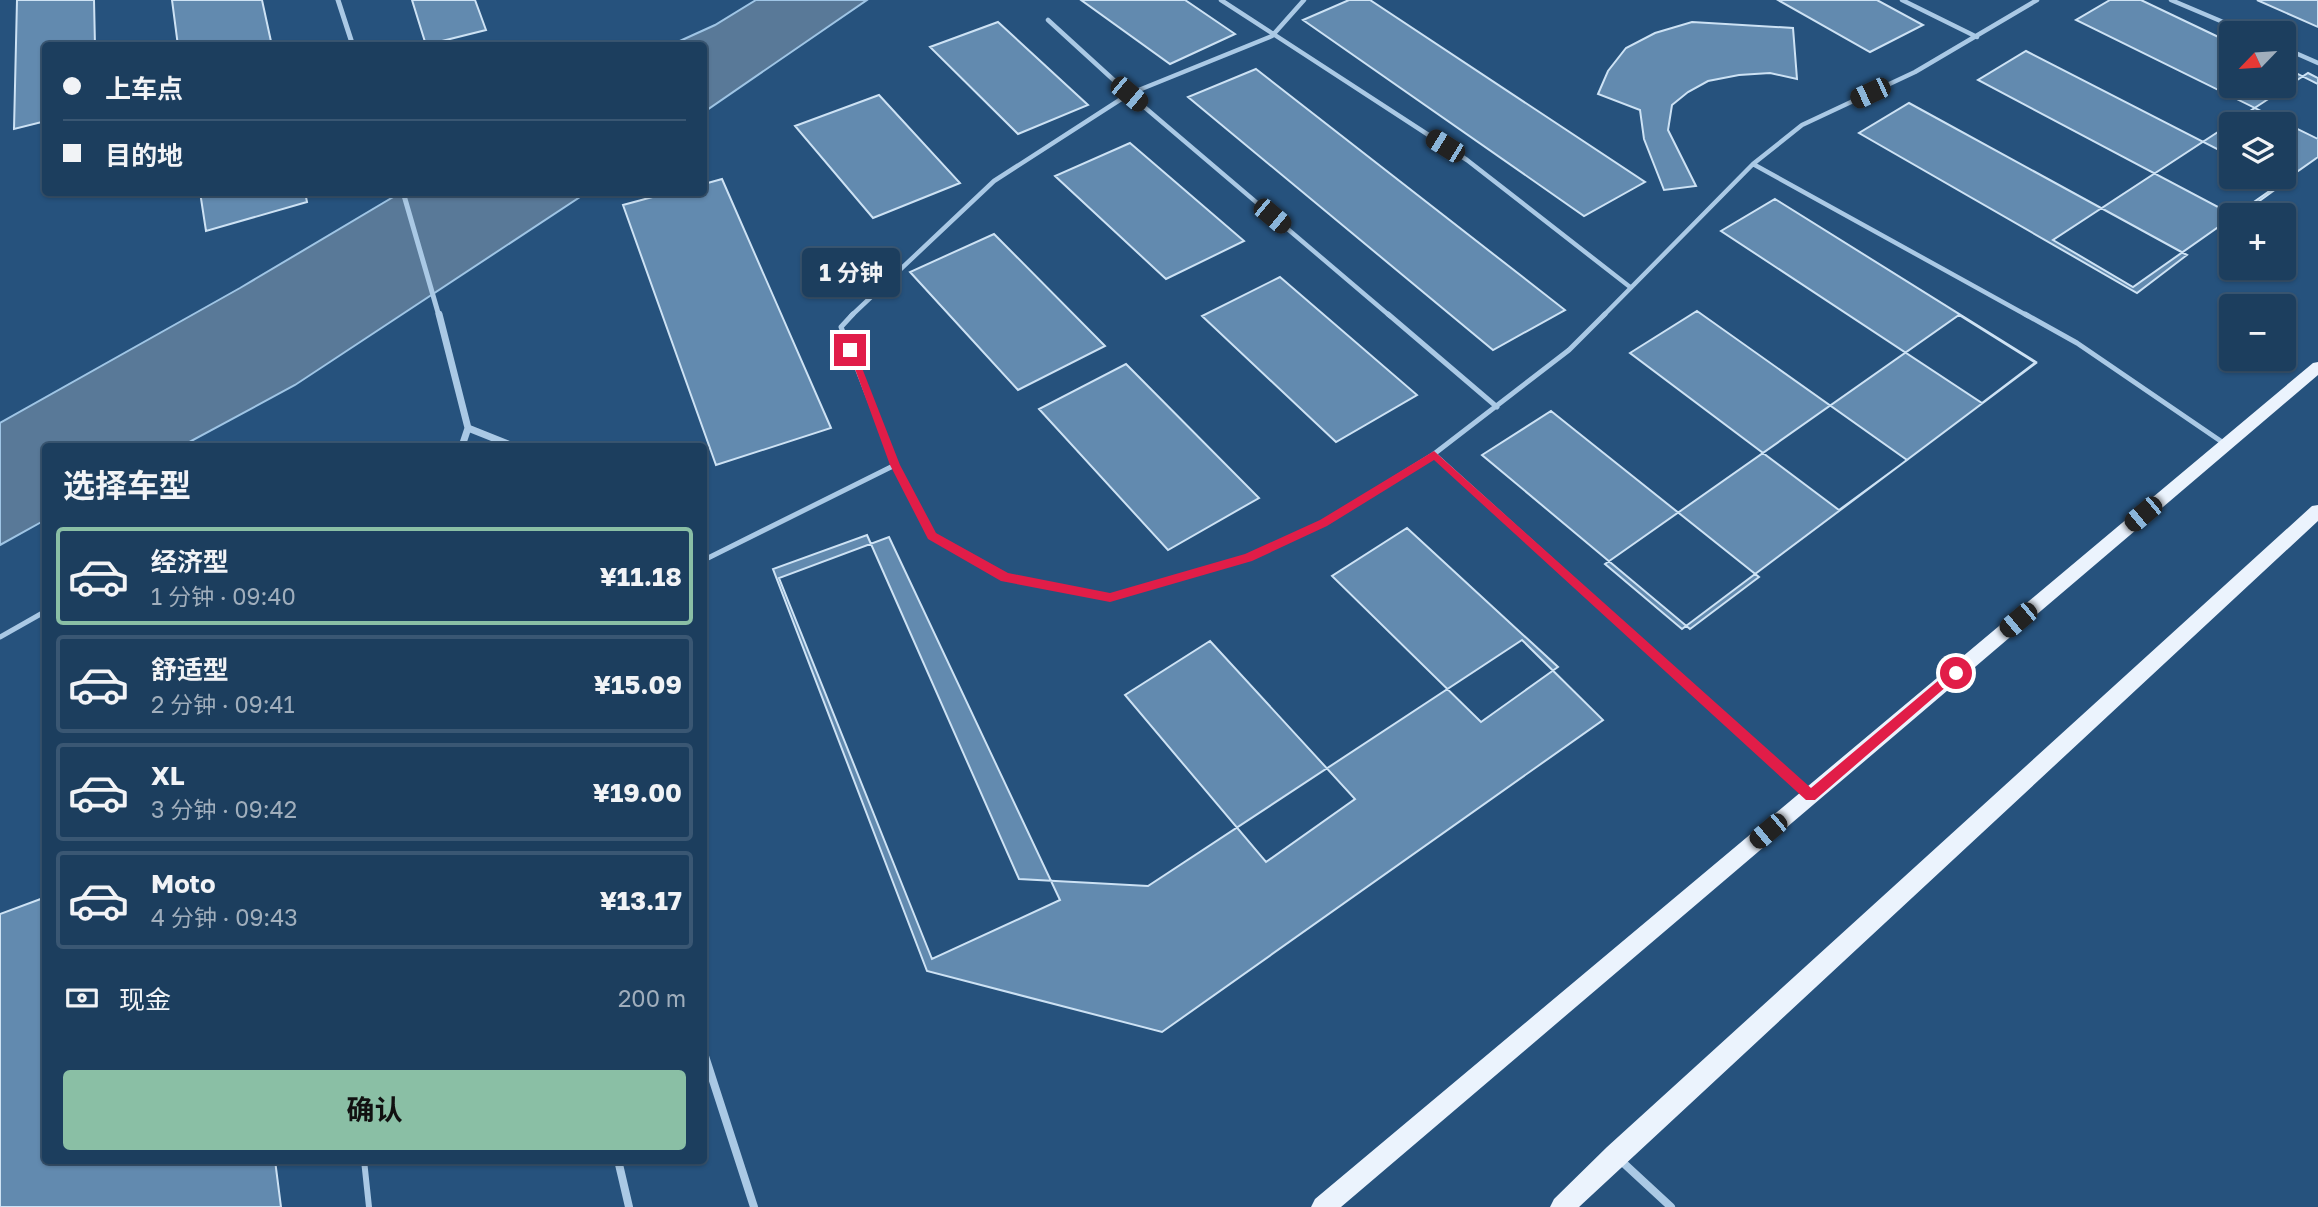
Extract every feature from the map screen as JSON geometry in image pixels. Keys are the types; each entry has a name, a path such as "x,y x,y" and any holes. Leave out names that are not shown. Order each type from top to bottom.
{"main road":[{"path":"1322,1207 2318,367"},
{"path":"1562,1207 1615,1155 2318,511"}],"street":[{"path":"338,0 352,42"},
{"path":"404,196 428,271 468,428 463,443"},
{"path":"468,428 506,443"},
{"path":"707,1062 754,1207"},
{"path":"1615,1155 1671,1207"},
{"path":"619,1164 629,1207"}],"lane":[{"path":"1222,0 1272,36 1467,160 1630,287"},
{"path":"1304,0 1272,36 1129,94 994,181 867,298 841,327 895,465 932,536 1005,577 1110,598 1248,558 1323,523 1434,454 1569,351 1753,164 1802,125 1915,72 2037,0"},
{"path":"1902,0 1978,37"},
{"path":"2171,0 2221,21"},
{"path":"1048,20 1129,94 1497,407"},
{"path":"2296,53 2318,62"},
{"path":"1753,164 2077,343 2226,444"},
{"path":"1434,454 1811,796"},
{"path":"707,559 895,465"},
{"path":"0,637 42,613"},
{"path":"364,1164 369,1207"}],"water":[{"path":"756,0 867,0 707,110 707,42 678,42 715,25"},
{"path":"395,196 581,196 295,385 188,443 42,443 42,522 0,545 0,423 240,288"}],"building":[{"path":"17,0 94,0 95,42 42,42 42,122 14,129"},
{"path":"172,0 262,0 271,42 177,42"},
{"path":"412,0 475,0 486,30 438,42 425,42"},
{"path":"1081,0 1185,0 1235,34 1170,64"},
{"path":"1349,0 1370,0 1645,182 1584,216 1303,20"},
{"path":"1778,0 1877,0 1923,25 1870,52"},
{"path":"2110,0 2141,0 2219,37 2219,90 2076,20"},
{"path":"2257,0 2318,0 2318,27"},
{"path":"998,22 1088,105 1018,134 930,47"},
{"path":"1692,22 1793,28 1797,79 1770,73 1708,81 1672,105 1668,130 1696,186 1664,190 1644,139 1640,110 1598,94 1608,71 1626,48 1655,33"},
{"path":"2026,51 2219,150 2219,189 2276,189 2256,203 2219,203 2219,208 1978,80"},
{"path":"1256,69 1565,310 1493,350 1188,97"},
{"path":"2296,73 2318,84 2318,139 2296,128 2296,112 2263,112 2235,98 2296,98"},
{"path":"2308,73 2318,78 2318,157 2296,172 2296,112 2248,112 2270,98 2296,98 2296,81"},
{"path":"879,95 960,183 873,218 795,126"},
{"path":"1909,103 2187,255 2137,293 1859,133"},
{"path":"2219,131 2219,189 2272,189 2253,203 2219,203 2219,227 2133,287 2053,240"},
{"path":"1130,143 1244,241 1166,279 1055,176"},
{"path":"722,179 831,428 716,465 623,205 656,196 707,196 707,183"},
{"path":"201,196 306,196 307,202 206,231"},
{"path":"1775,199 2036,362 1982,403 1721,231"},
{"path":"994,234 1105,346 1018,390 910,272"},
{"path":"1280,277 1417,395 1336,442 1202,316"},
{"path":"1697,311 1907,460 1839,510 1630,353"},
{"path":"1959,315 2036,363 1682,629 1605,564"},
{"path":"1126,364 1259,498 1168,550 1039,409"},
{"path":"1551,411 1759,577 1690,629 1482,455"},
{"path":"1407,528 1558,667 1481,722 1332,576"},
{"path":"867,535 1019,879 1148,886 1522,640 1603,720 1162,1032 927,971 773,569"},
{"path":"889,537 1060,900 932,959 779,578"},
{"path":"1210,641 1355,799 1266,862 1125,695"},
{"path":"42,898 42,1164 276,1164 281,1207 0,1207 0,914"}],"route":[{"path":"850,350 895,465 932,536 1005,577 1110,598 1248,558 1323,523 1434,454 1811,796 1956,673"}]}
